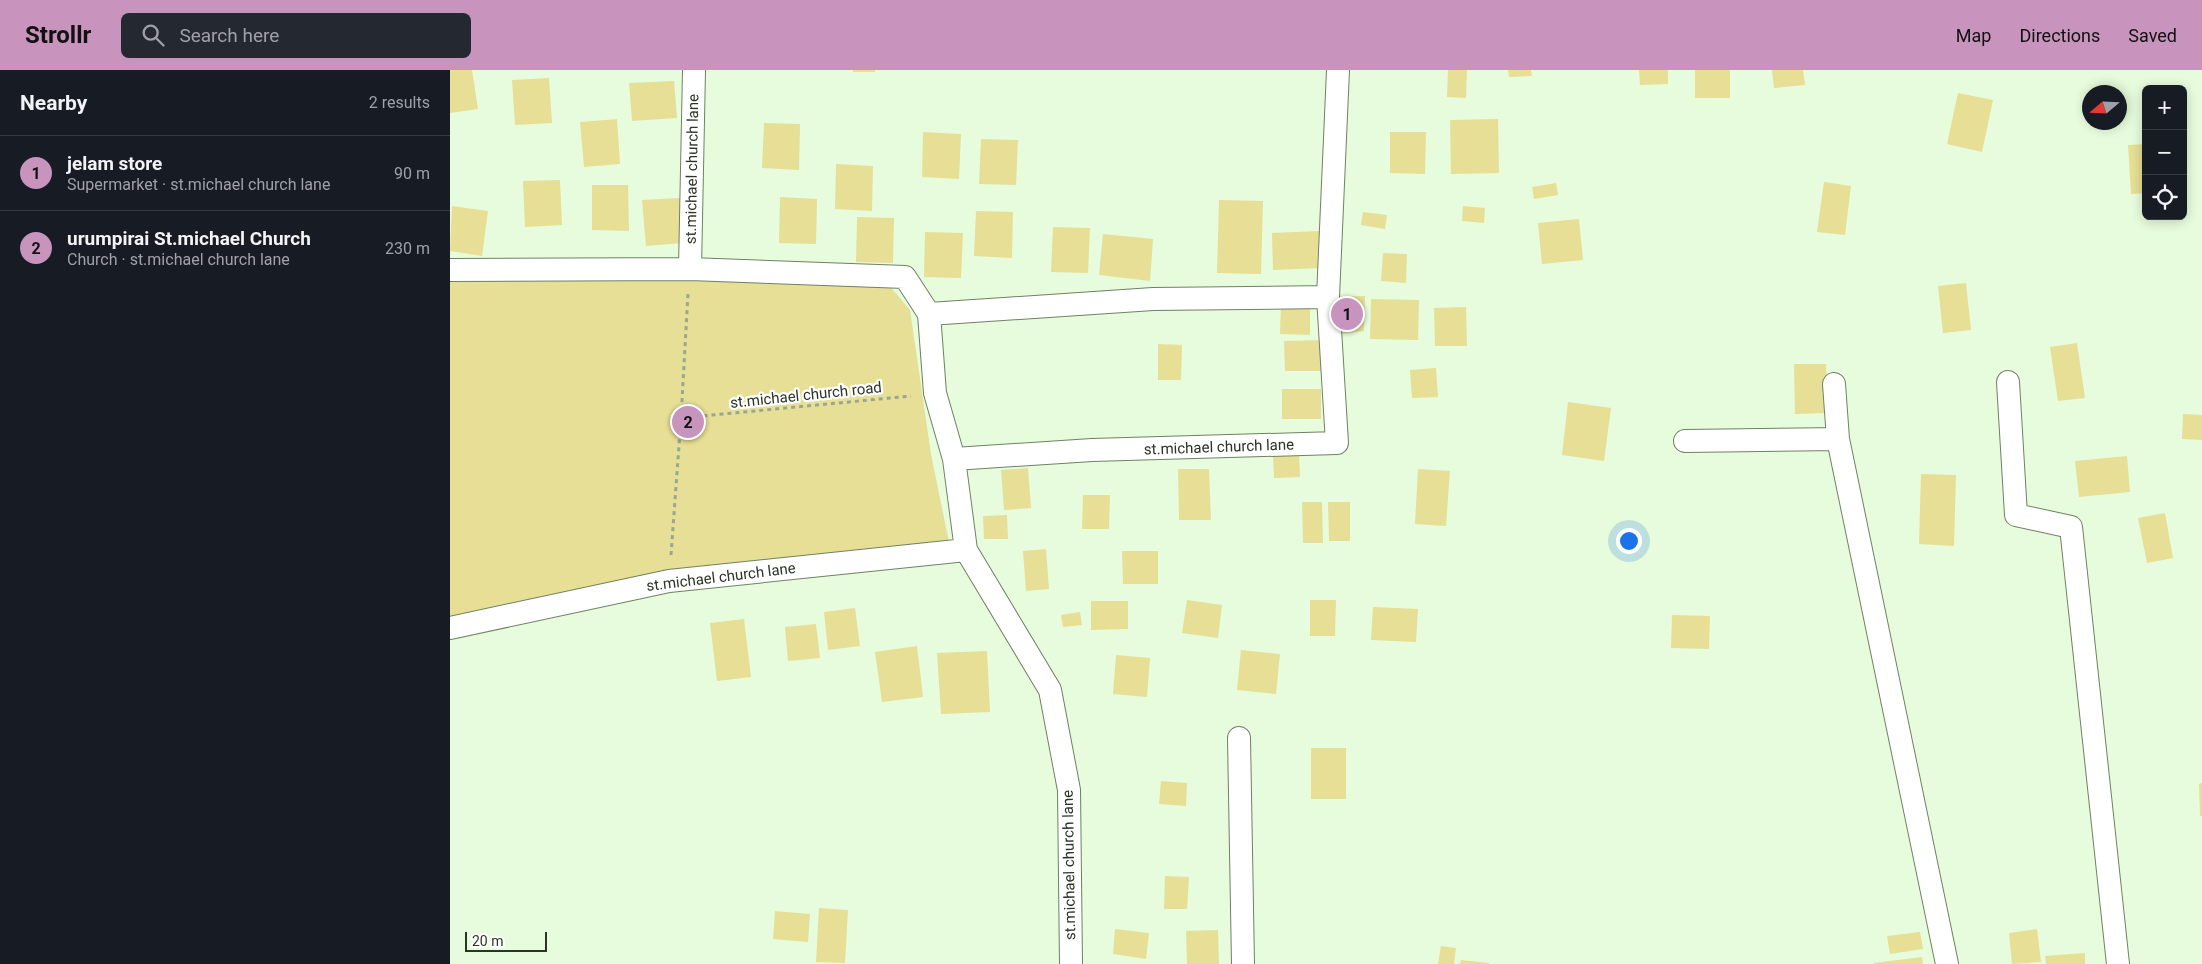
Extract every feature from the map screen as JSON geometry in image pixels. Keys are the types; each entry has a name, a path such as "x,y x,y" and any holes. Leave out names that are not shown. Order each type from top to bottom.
{"street":[{"name":"st.michael church lane","path":"690,269 694,70"},
{"path":"929,314 1144,300 1328,297 1338,70"},
{"name":"st.michael church lane","path":"450,270 690,269 905,277 929,314 934,393 954,459 966,550 1050,690 1068,790 1070,964"},
{"name":"st.michael church lane","path":"954,459 1092,450 1337,443 1328,297"},
{"path":"2008,382 2016,515 2071,527 2118,964"},
{"path":"1834,384 1838,439 1947,964"},
{"path":"1685,440 1838,439"},
{"name":"st.michael church lane","path":"450,628 669,581 966,550"},
{"path":"1239,738 1243,964"}],"path":[{"path":"669,581 690,269"},
{"name":"st.michael church road","path":"681,418 934,393"}],"building":[{"path":"450,70 472,70 478,109 450,113"},
{"path":"853,70 875,70 875,72 853,72"},
{"path":"1448,70 1467,70 1466,98 1447,97"},
{"path":"1508,70 1531,70 1532,76 1509,77"},
{"path":"1639,70 1668,70 1668,84 1640,85"},
{"path":"1695,70 1730,70 1730,98 1695,98"},
{"path":"1772,70 1803,70 1805,85 1774,88"},
{"path":"549,78 552,123 515,125 512,80"},
{"path":"674,81 677,118 632,121 629,83"},
{"path":"1958,93 1993,100 1982,152 1947,144"},
{"path":"617,119 620,164 584,167 580,122"},
{"path":"1498,119 1499,173 1451,174 1450,120"},
{"path":"764,123 800,124 799,170 762,168"},
{"path":"923,132 961,134 959,179 922,177"},
{"path":"1390,132 1426,132 1425,174 1390,173"},
{"path":"981,139 1018,140 1016,185 979,184"},
{"path":"2142,144 2142,193 2131,194 2128,145"},
{"path":"836,164 873,166 872,211 835,209"},
{"path":"560,180 562,225 525,227 523,181"},
{"path":"1824,182 1851,186 1845,235 1817,232"},
{"path":"1556,183 1558,195 1534,199 1532,187"},
{"path":"592,185 628,185 629,231 592,230"},
{"path":"780,197 817,199 816,244 779,243"},
{"path":"680,198 683,243 646,246 642,200"},
{"path":"1219,200 1263,201 1261,274 1217,273"},
{"path":"452,206 488,211 482,256 450,251"},
{"path":"1463,206 1485,208 1484,223 1462,221"},
{"path":"976,211 1013,212 1012,258 974,256"},
{"path":"1363,212 1387,215 1385,229 1361,225"},
{"path":"857,217 894,218 893,263 856,262"},
{"path":"1579,219 1583,260 1542,264 1538,223"},
{"path":"1053,227 1090,228 1088,273 1051,272"},
{"path":"1319,231 1320,268 1273,270 1272,233"},
{"path":"925,232 963,233 961,278 924,277"},
{"path":"1103,234 1153,239 1150,281 1099,275"},
{"path":"1383,253 1407,254 1406,283 1381,281"},
{"path":"679,276 888,284 910,310 931,454 951,552 450,619 450,281"},
{"path":"1966,283 1971,330 1943,333 1938,286"},
{"path":"1365,296 1364,331 1331,335 1328,297"},
{"path":"1371,299 1419,300 1418,340 1370,339"},
{"path":"1281,302 1310,303 1310,335 1280,334"},
{"path":"1466,307 1467,346 1435,346 1434,308"},
{"path":"1326,340 1327,371 1285,371 1284,341"},
{"path":"2077,343 2085,398 2058,401 2050,347"},
{"path":"1158,344 1182,345 1181,380 1158,380"},
{"path":"1794,364 1826,364 1827,413 1795,414"},
{"path":"1436,368 1438,397 1412,398 1410,370"},
{"path":"1282,389 1321,389 1321,419 1282,419"},
{"path":"1568,402 1611,408 1604,461 1562,455"},
{"path":"2183,414 2202,415 2202,440 2182,439"},
{"path":"1273,456 1299,456 1300,477 1274,478"},
{"path":"2127,456 2130,492 2079,497 2075,461"},
{"path":"1028,468 1031,508 1004,510 1001,470"},
{"path":"1178,469 1209,469 1211,520 1179,520"},
{"path":"1418,469 1450,471 1446,526 1415,524"},
{"path":"1921,474 1956,475 1954,546 1919,544"},
{"path":"1083,495 1110,495 1109,529 1082,529"},
{"path":"1302,502 1322,502 1323,543 1303,543"},
{"path":"1328,502 1350,502 1350,541 1329,541"},
{"path":"2165,513 2173,558 2147,563 2138,518"},
{"path":"1007,515 1008,539 984,539 983,516"},
{"path":"1046,549 1049,589 1026,591 1023,551"},
{"path":"1122,551 1158,551 1158,584 1123,584"},
{"path":"1187,600 1222,605 1218,638 1182,633"},
{"path":"1310,600 1336,600 1335,636 1310,636"},
{"path":"1091,601 1128,601 1128,629 1091,630"},
{"path":"1373,607 1418,609 1416,642 1371,640"},
{"path":"855,608 860,646 828,650 824,612"},
{"path":"1080,612 1082,625 1063,627 1061,615"},
{"path":"1672,615 1710,616 1709,649 1671,648"},
{"path":"744,619 751,677 717,681 710,623"},
{"path":"816,624 820,658 788,661 785,627"},
{"path":"917,646 923,697 882,702 875,652"},
{"path":"1241,650 1280,654 1276,694 1237,690"},
{"path":"987,651 990,712 941,714 937,653"},
{"path":"1116,655 1150,658 1147,697 1113,694"},
{"path":"1311,748 1346,748 1346,799 1311,799"},
{"path":"1161,781 1187,783 1186,806 1159,804"},
{"path":"2202,783 2202,816 2200,816 2199,784"},
{"path":"1165,876 1189,877 1187,909 1164,909"},
{"path":"819,908 848,910 845,963 816,962"},
{"path":"775,911 810,914 808,942 773,939"},
{"path":"1115,929 1149,933 1146,959 1113,954"},
{"path":"2037,929 2041,962 2012,964 2009,933"},
{"path":"1218,930 1219,964 1187,964 1186,931"},
{"path":"1920,932 1923,949 1890,954 1887,936"},
{"path":"1441,946 1456,948 1454,964 1438,964"},
{"path":"2085,953 2085,964 2046,964 2045,956"},
{"path":"1922,957 1923,964 1874,964 1874,963"},
{"path":"1461,960 1489,963 1489,964 1460,964"}],"place":[{"name":"jelam store","path":"1347,314"},
{"name":"urumpirai St.michael Church","path":"688,422"}]}
